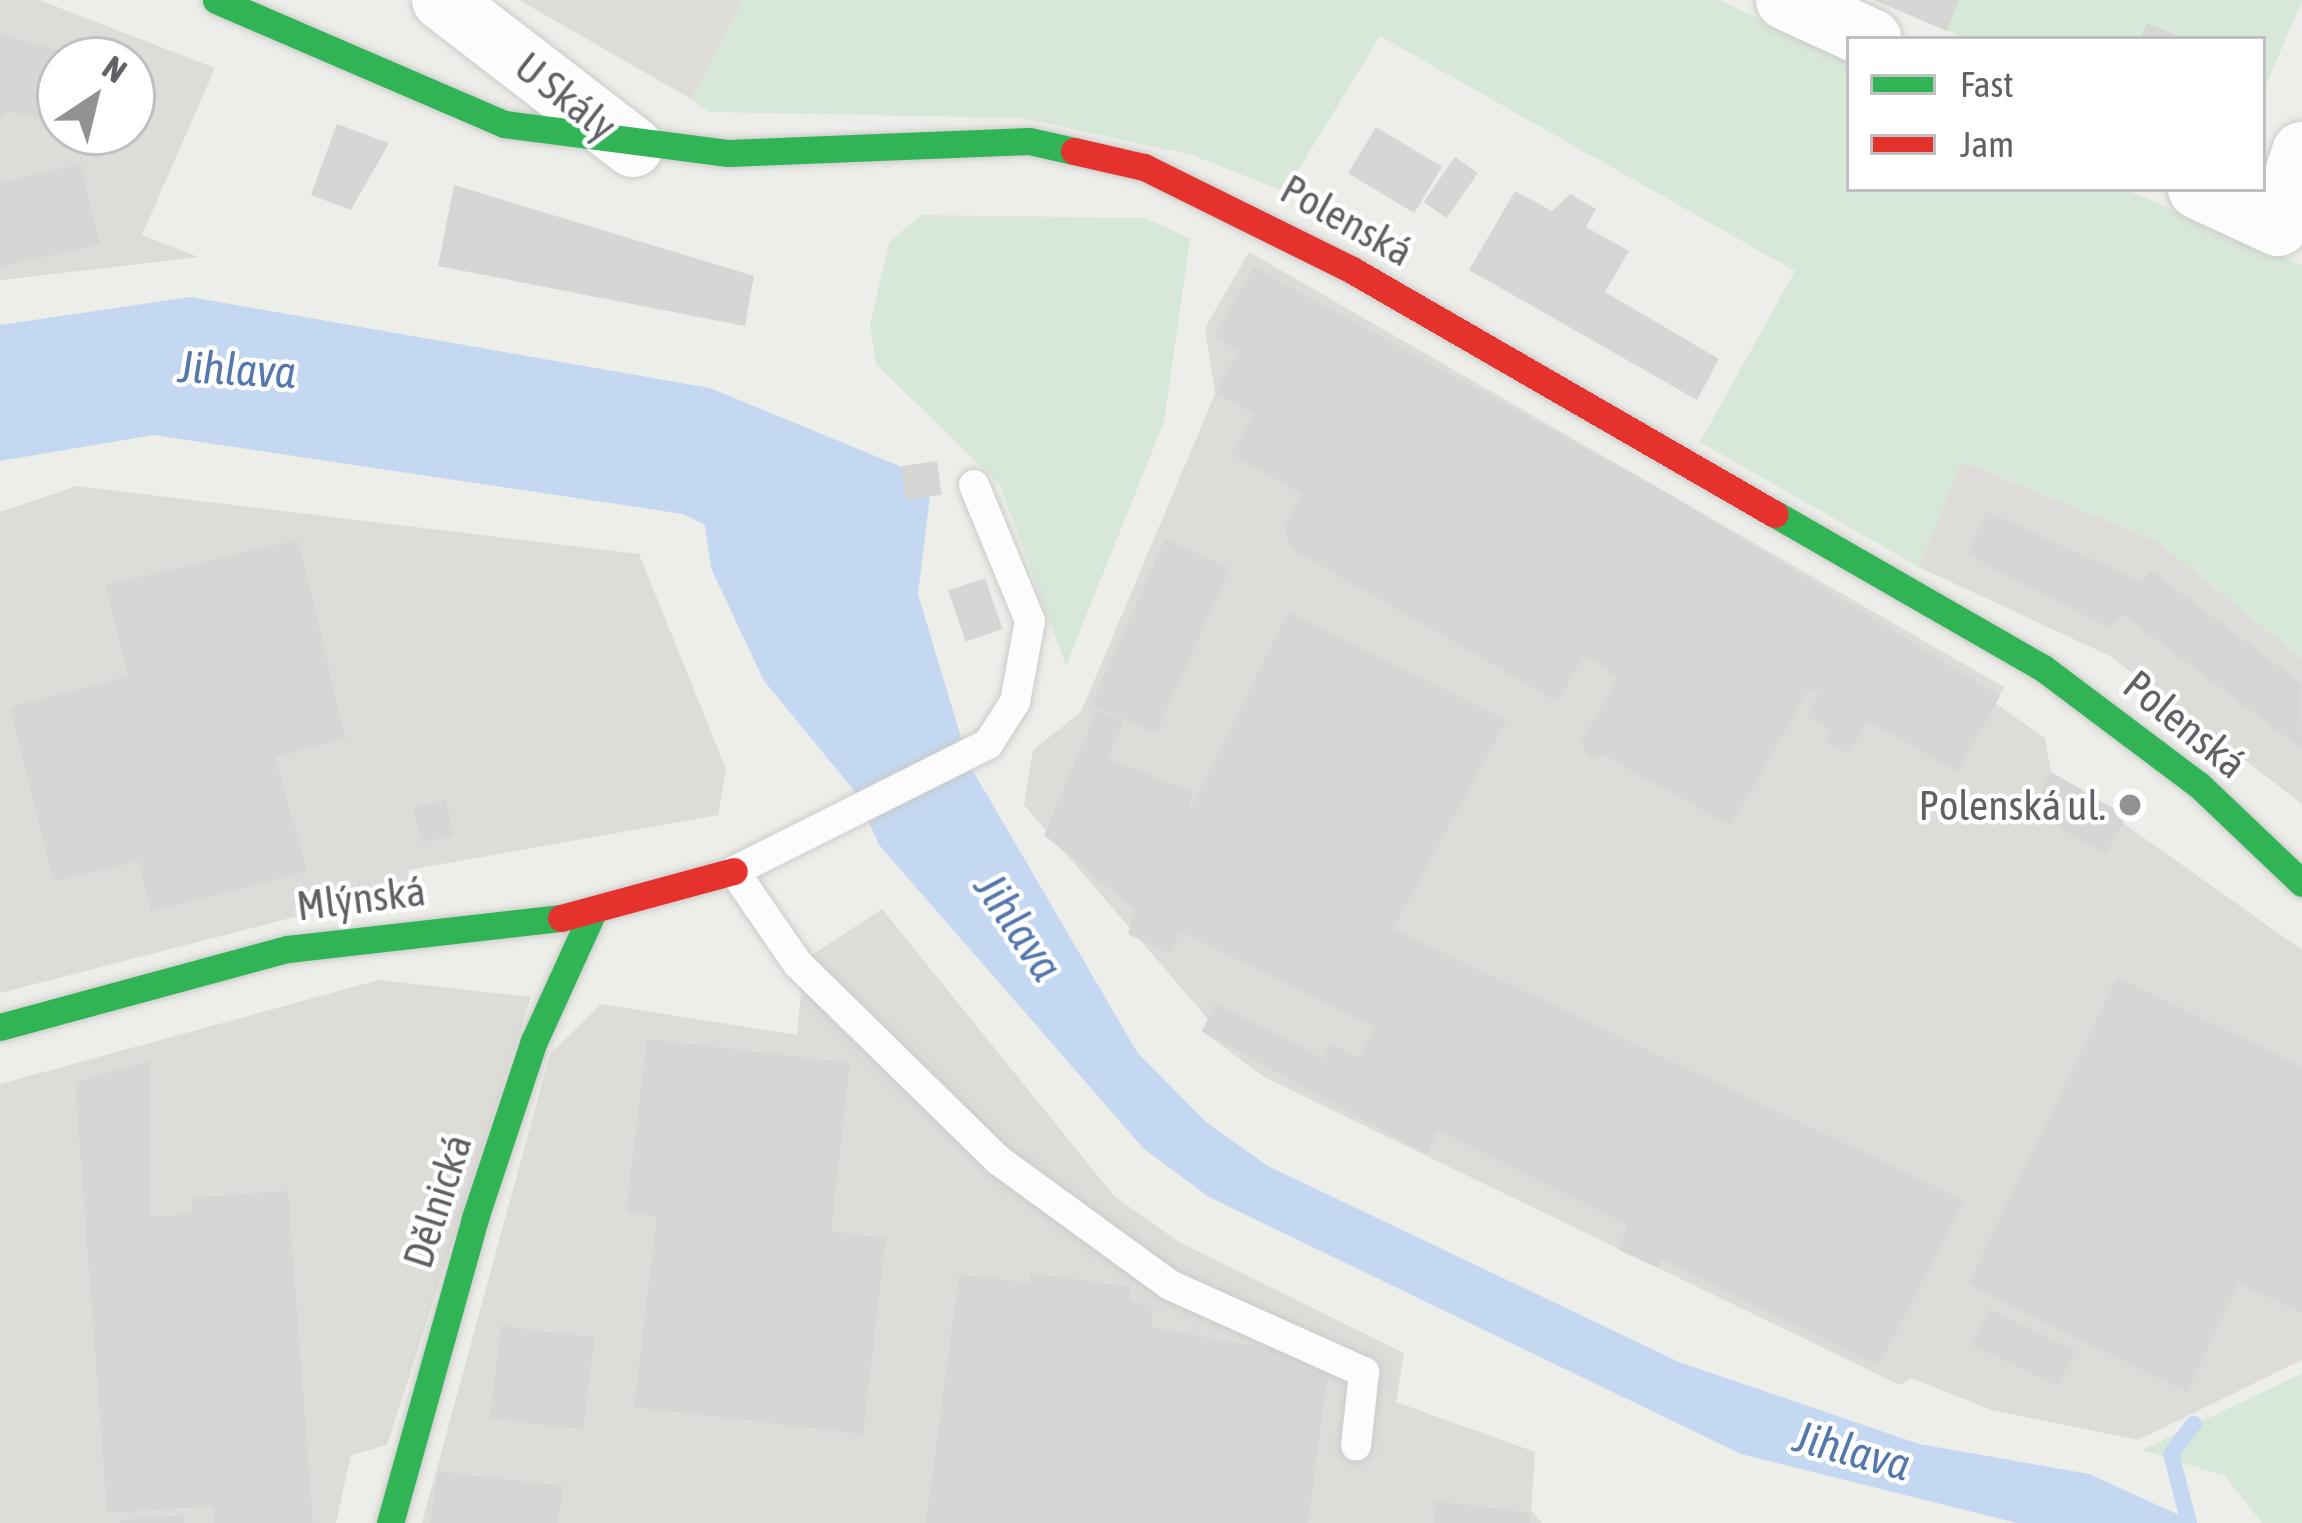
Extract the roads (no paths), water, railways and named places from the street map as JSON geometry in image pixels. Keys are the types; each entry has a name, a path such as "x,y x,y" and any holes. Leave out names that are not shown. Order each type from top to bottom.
{"street":[{"name":"Polenská","path":"216,0 504,124 632,147 1029,141 1144,167 1352,270 2043,668 2199,785 2302,883"},
{"name":"U Skály","path":"442,0 632,147"},
{"path":"1786,0 1864,36"},
{"path":"2204,192 2278,226 2302,152"},
{"name":"Mlýnská","path":"0,1027 287,949 592,914 734,872"},
{"name":"Dělnická","path":"390,1523 475,1219 534,1041 592,914"}],"lane":[{"path":"974,485 1030,621 1026,676 988,745 734,872 798,964 998,1160 1170,1285 1364,1372 1356,1446"}],"water":[{"name":"Jihlava","path":"190,297 710,388 902,467 908,500 930,496 918,594 969,764 1137,1052 1206,1122 1268,1166 1679,1362 1919,1444 2089,1474 2197,1523 2017,1523 1741,1454 1209,1197 1144,1149 880,846 852,788 764,681 711,568 705,525 683,514 154,435 0,461 0,325"}],"waterway":[{"path":"2189,1523 2171,1454 2194,1424"}],"place":[{"name":"Polenská ul.","path":"2130,805"}]}
